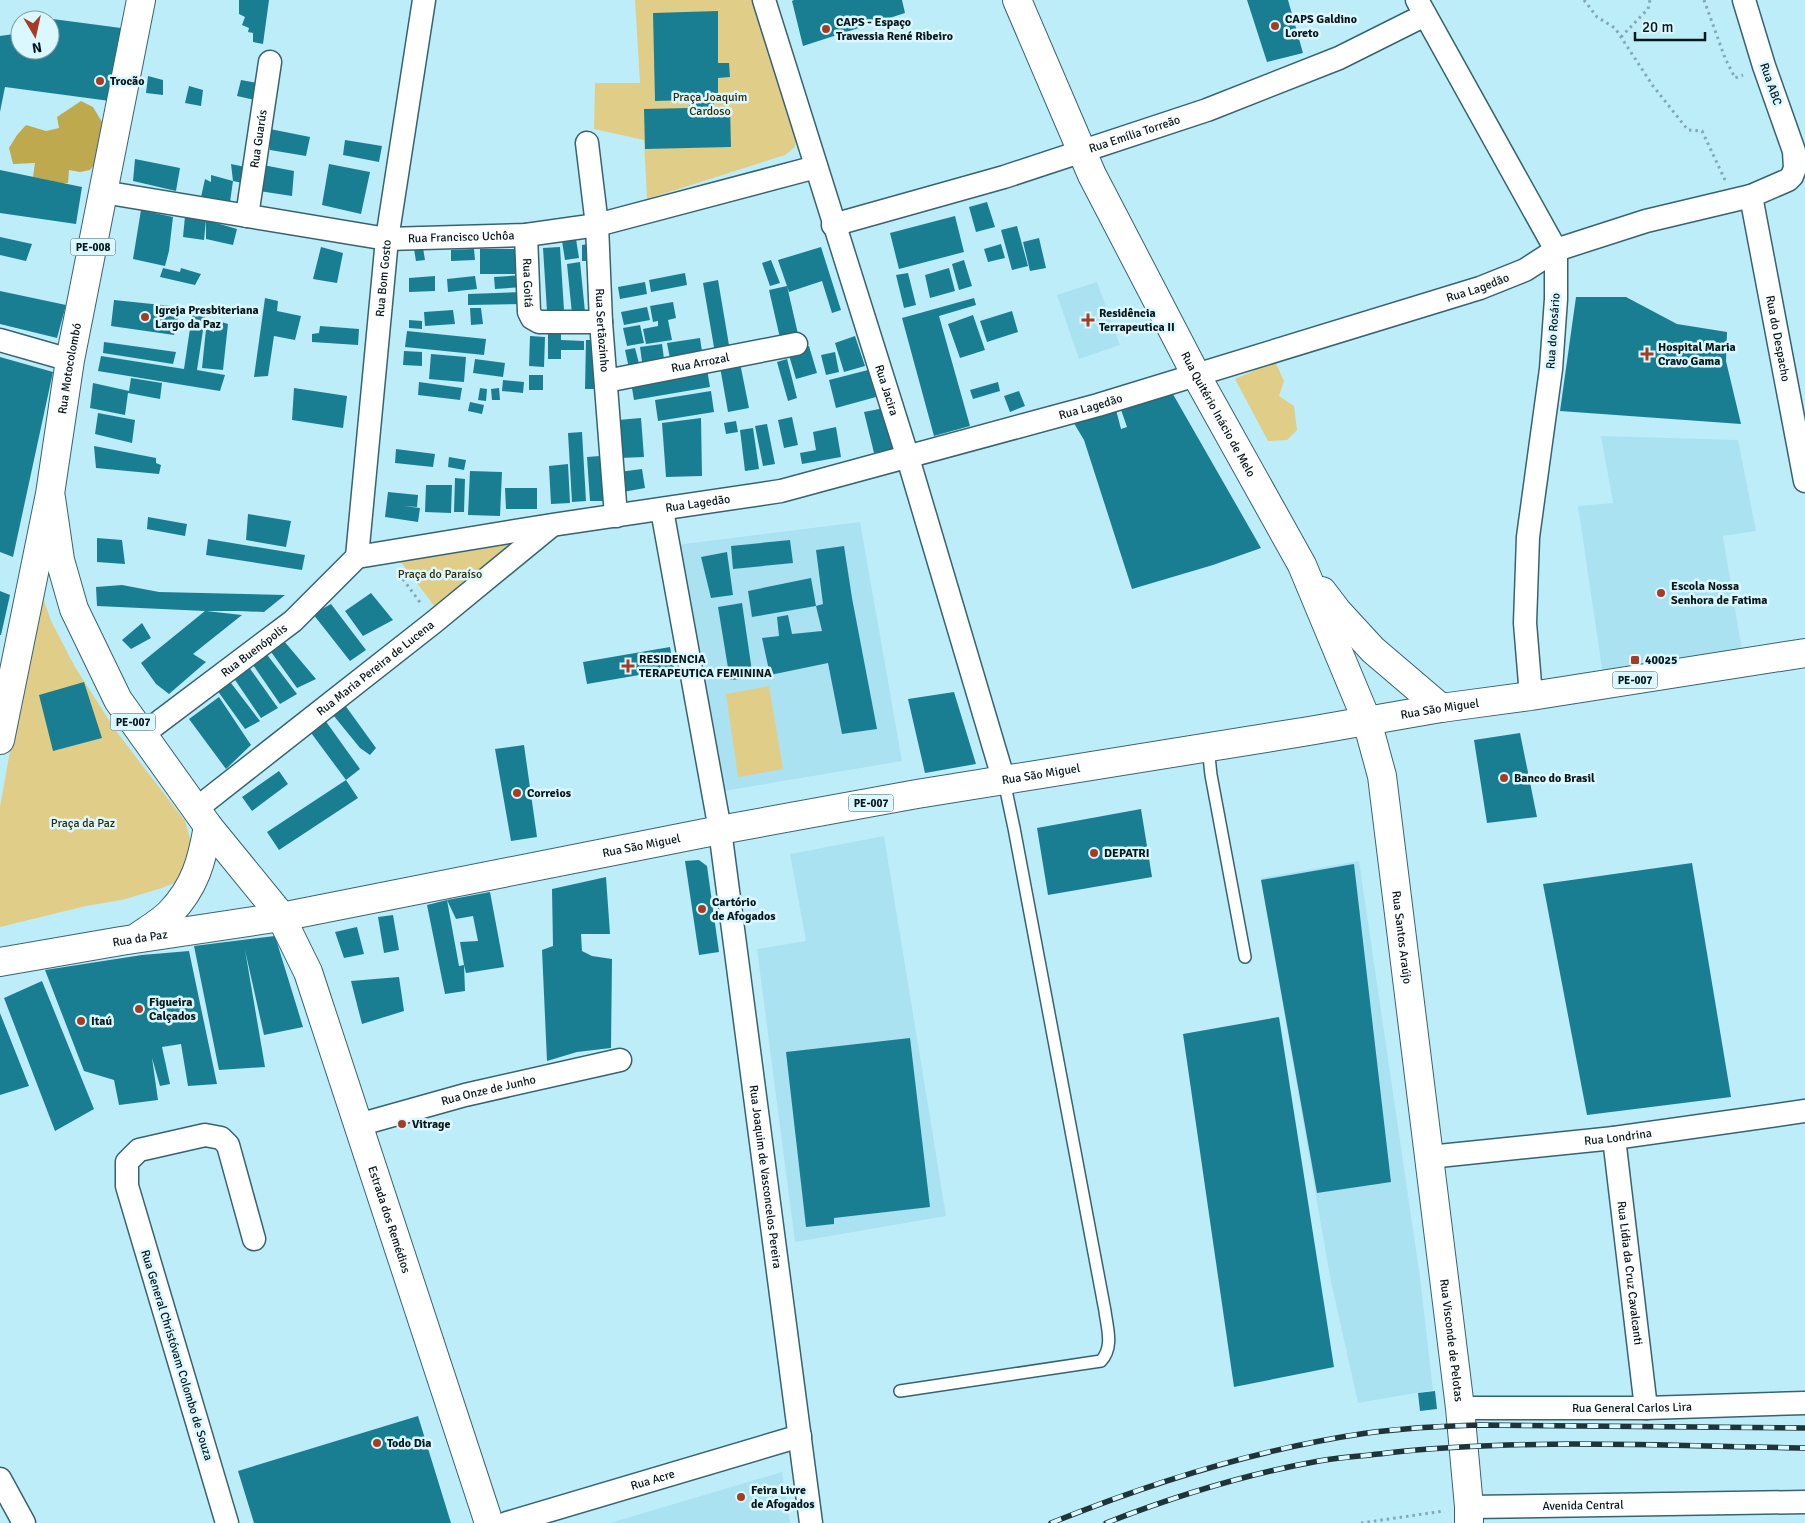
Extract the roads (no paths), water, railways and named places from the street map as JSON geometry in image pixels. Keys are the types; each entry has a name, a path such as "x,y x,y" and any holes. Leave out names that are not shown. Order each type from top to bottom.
{"main road":[{"name":"Rua Motocolombó","path":"0,740 50,494 70,360 141,0"},
{"name":"Rua Quitério Inácio de Melo","path":"1017,0 1081,152 1196,375 1302,564 1367,721"},
{"name":"PE-007","path":"50,494 60,560 74,609 118,700 202,817 281,917"},
{"path":"1302,564 1338,612 1373,650 1441,708"},
{"name":"Rua São Miguel","path":"281,917 720,830 917,794 1441,708 1531,696 1805,653"},
{"name":"Rua Santos Araújo","path":"1367,721 1382,776 1429,1157"},
{"path":"133,939 169,914 188,890 197,874 202,817"},
{"name":"Rua da Paz","path":"0,962 133,939 281,917"},
{"name":"Estrada dos Remédios","path":"281,917 308,972 489,1523"},
{"name":"Rua Visconde de Pelotas","path":"1429,1157 1460,1408 1469,1515"}],"street":[{"name":"Rua Bom Gosto","path":"357,558 387,238 424,0"},
{"name":"Rua Jacira","path":"764,0 908,458 1004,781"},
{"name":"Rua ABC","path":"1744,0 1764,66 1798,155"},
{"name":"Rua Emília Torreão","path":"834,225 1004,177 1207,110 1330,61 1420,8"},
{"name":"Rua do Rosário","path":"1420,8 1556,250 1556,299 1551,369 1528,537 1525,623 1531,696"},
{"name":"Rua Guarús","path":"247,216 270,62"},
{"name":"Rua Sertãozinho","path":"587,143 597,225 601,322 616,516"},
{"name":"Rua Lagedão","path":"357,558 552,525 781,491 908,458 1089,407 1480,288 1525,270 1556,250 1646,221 1742,198 1788,180 1792,176 1798,155"},
{"name":"Rua Francisco Uchôa","path":"103,192 387,238 526,235 597,225 816,167"},
{"name":"Rua do Despacho","path":"1742,198 1805,481"},
{"name":"Rua Goitá","path":"526,235 529,312 532,318 539,322 601,322"},
{"path":"0,340 70,360"},
{"name":"Rua Arrozal","path":"606,381 796,344"},
{"name":"Rua Joaquim de Vasconcelos Pereira","path":"662,510 720,830 811,1523"},
{"name":"Rua Maria Pereira de Lucena","path":"202,817 552,525"},
{"name":"Rua Buenópolis","path":"143,734 293,621 357,558"},
{"name":"Rua Onze de Junho","path":"358,1125 465,1095 620,1060"},
{"name":"Rua Londrina","path":"1429,1157 1614,1138 1805,1111"},
{"name":"Rua General Christóvam Colombo de Souza","path":"227,1523 126,1186 127,1162 139,1150 205,1135 221,1138 228,1145 254,1239"},
{"name":"Rua Lídia da Cruz Cavalcanti","path":"1614,1138 1646,1408"},
{"name":"Rua General Carlos Lira","path":"1460,1408 1646,1408 1805,1403"},
{"name":"Rua Acre","path":"507,1523 800,1436"},
{"path":"0,1479 24,1523"},
{"name":"Avenida Central","path":"1469,1515 1805,1502"}],"lane":[{"path":"1208,747 1211,774 1245,957"},
{"path":"900,1391 1101,1361 1107,1354 1109,1346 1105,1310 1004,781"}],"railway":[{"path":"1051,1523 1128,1494 1206,1469 1286,1448 1367,1433 1480,1425 1805,1428"},
{"path":"1106,1523 1184,1495 1265,1472 1319,1461 1387,1453 1439,1448 1543,1444 1805,1448"}],"place":[{"name":"CAPS Galdino Loreto","path":"1275,26"},
{"name":"CAPS - Espaço Travessia René Ribeiro","path":"826,29"},
{"name":"Trocão","path":"100,81"},
{"name":"Igreja Presbiteriana Largo da Paz","path":"145,317"},
{"name":"Residência Terrapeutica II","path":"1088,320"},
{"name":"Hospital Maria Cravo Gama","path":"1647,354"},
{"name":"Escola Nossa Senhora de Fatima","path":"1661,593"},
{"name":"40025","path":"1635,660"},
{"name":"RESIDENCIA TERAPEUTICA FEMININA","path":"628,666"},
{"name":"Banco do Brasil","path":"1504,778"},
{"name":"Correios","path":"517,793"},
{"name":"DEPATRI","path":"1094,853"},
{"name":"Cartório de Afogados","path":"702,909"},
{"name":"Figueira Calçados","path":"139,1009"},
{"name":"Itaú","path":"81,1021"},
{"name":"Vitrage","path":"402,1124"},
{"name":"Todo Dia","path":"377,1443"},
{"name":"Feira Livre de Afogados","path":"741,1497"}],"park label":[{"name":"Praça Joaquim Cardoso","path":"710,104"},
{"name":"Praça do Paraíso","path":"440,574"},
{"name":"Praça da Paz","path":"83,823"}]}
